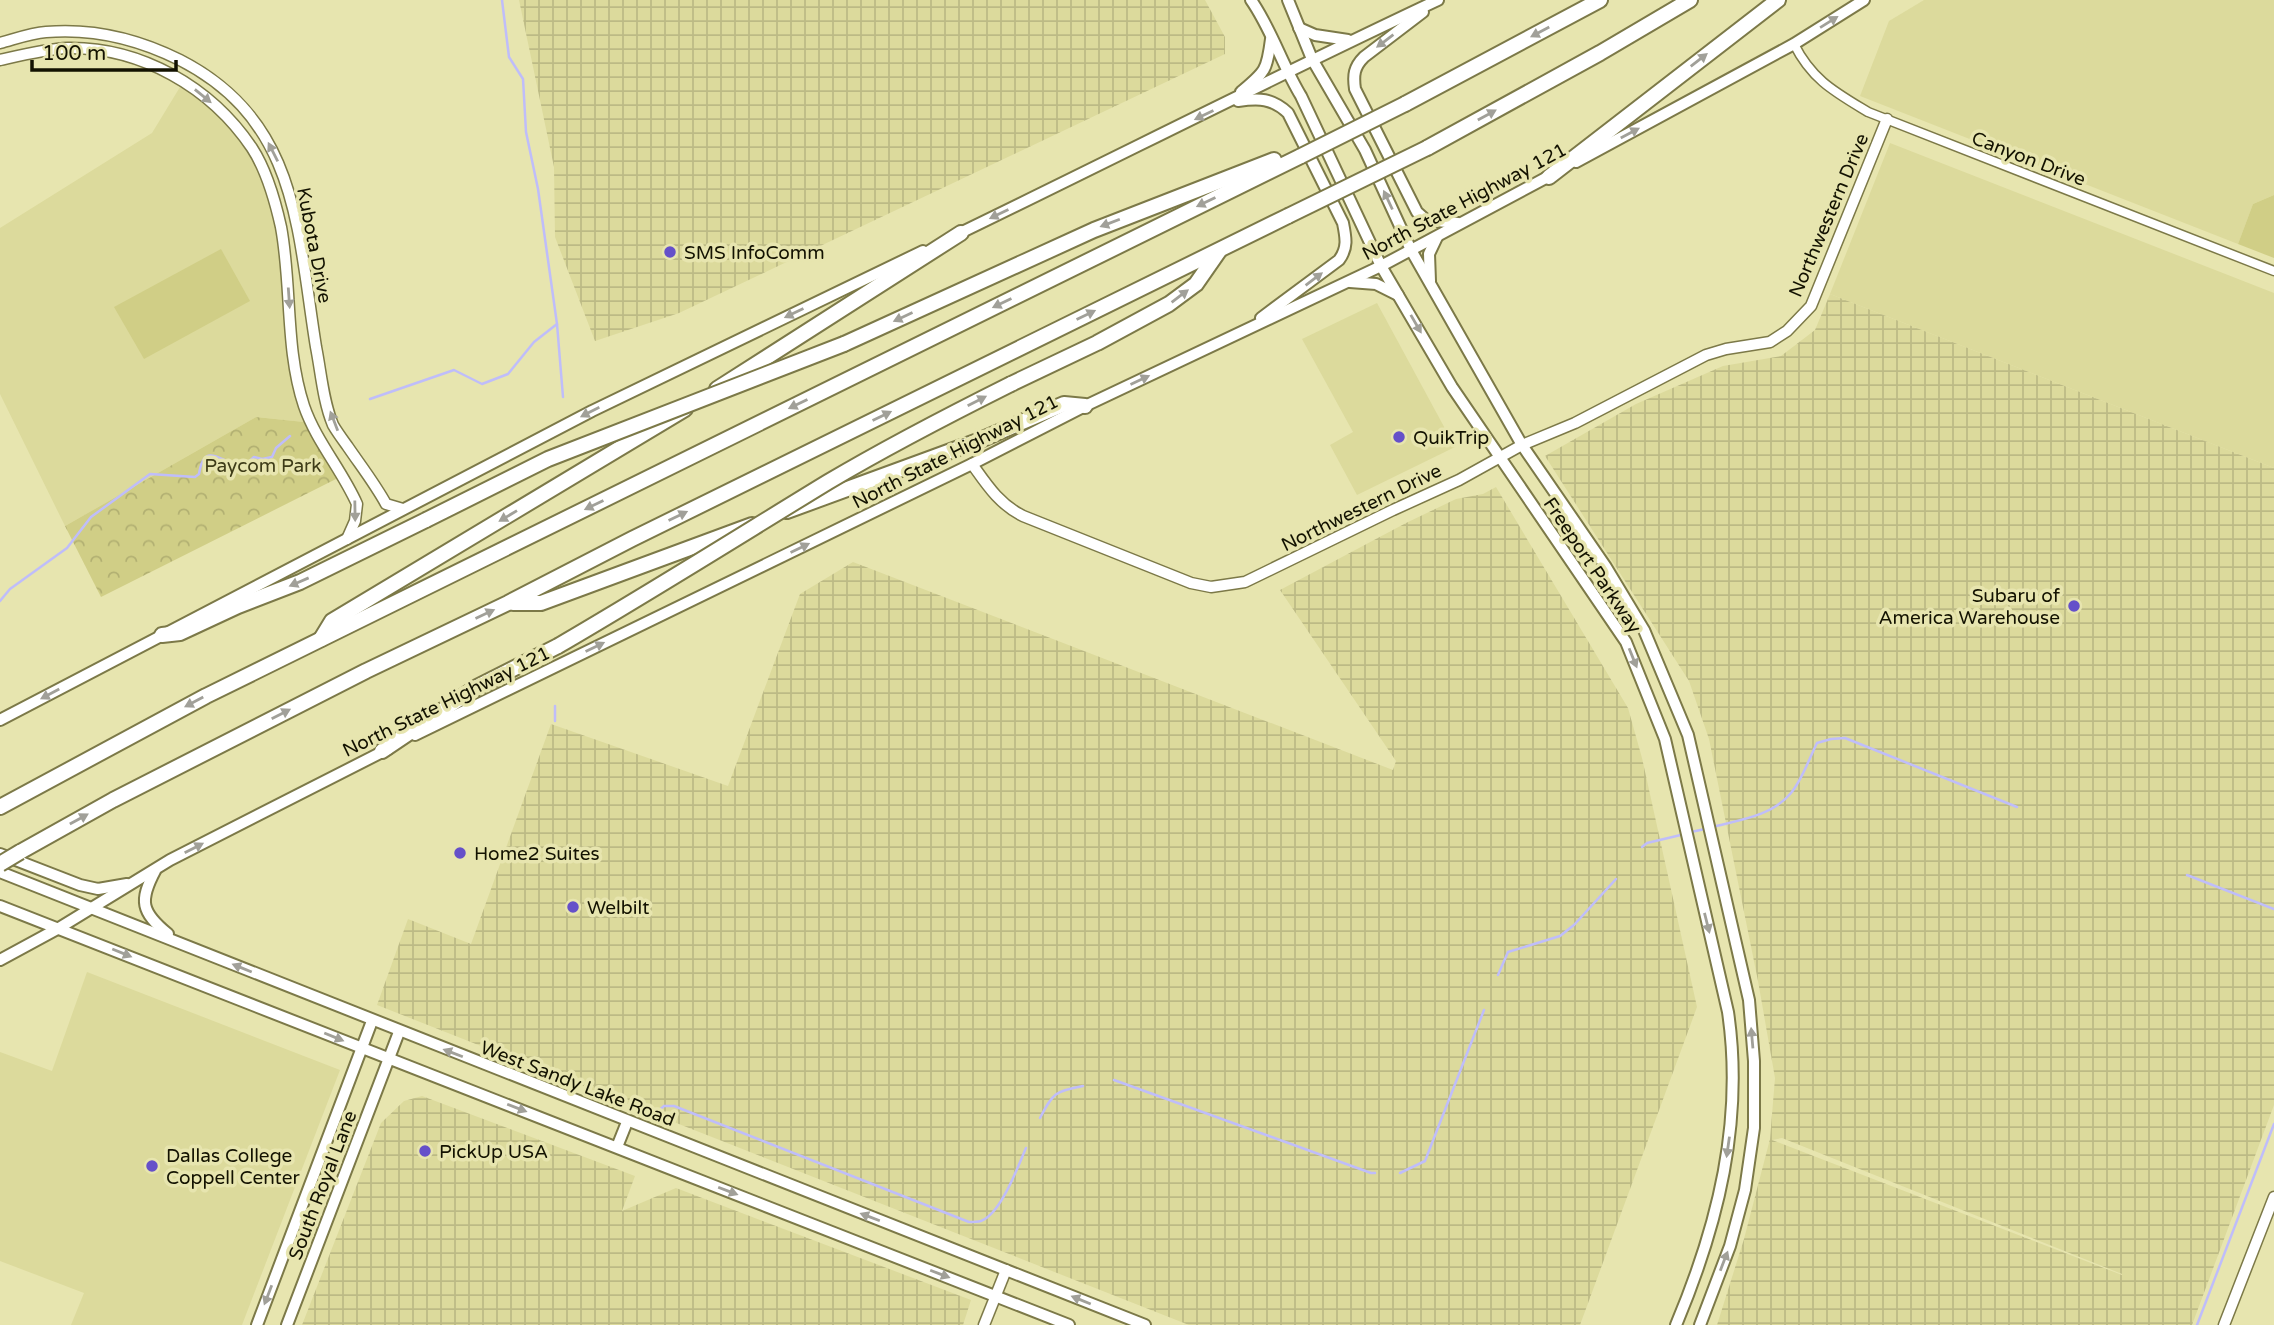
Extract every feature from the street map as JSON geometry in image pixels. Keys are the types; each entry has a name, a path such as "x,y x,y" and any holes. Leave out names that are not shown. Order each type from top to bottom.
{"highway":[{"path":"0,807 206,696 1295,159 1600,0"},
{"path":"0,864 229,740 366,671 1427,148 1690,0"},
{"path":"1549,177 1779,0"},
{"path":"162,635 180,633 238,606 300,582 548,458 844,344 1094,230 1275,159 1295,159"},
{"path":"321,639 332,621 633,442 961,233"},
{"path":"382,751 477,687 558,646 920,430 1097,343 1169,304 1196,284 1219,250"},
{"path":"508,603 541,603 978,441 1064,404 1086,406"}],"main road":[{"name":"Freeport Parkway","path":"1251,0 1264,19 1287,73 1301,96 1381,265 1452,387 1626,642 1665,739 1728,1012 1734,1053 1731,1123 1722,1186 1708,1239 1676,1325"},
{"name":"Freeport Parkway","path":"1288,0 1312,59 1365,150 1411,250 1430,284 1522,444 1612,577 1644,630 1688,735 1749,1000 1754,1061 1754,1128 1742,1201 1730,1246 1701,1322"},
{"path":"0,720 592,411 1228,103 1312,59 1439,0"},
{"path":"1439,0 1364,57 1356,65 1353,79 1417,212 1426,220 1461,223"},
{"name":"North State Highway 121","path":"0,960 94,908 156,869 382,751 1411,250 1794,44 1864,0"},
{"path":"1299,28 1315,35 1351,41"},
{"path":"1228,103 1264,72 1269,60 1272,36"},
{"path":"1228,103 1268,100 1288,113 1343,223 1346,236 1346,246 1339,260 1239,334"},
{"path":"1430,284 1429,254 1438,235"},
{"path":"1348,282 1376,284 1400,296"},
{"path":"0,855 80,886 98,889 134,883"},
{"path":"156,869 145,893 146,911 152,921 178,942"},
{"name":"West Sandy Lake Road","path":"0,872 1145,1325"},
{"path":"0,906 1069,1325"},
{"name":"South Royal Lane","path":"257,1325 372,1021"},
{"name":"South Royal Lane","path":"287,1325 399,1032"},
{"path":"617,1147 627,1122"},
{"path":"1681,1312 1701,1322"}],"street":[{"name":"Kubota Drive","path":"0,43 45,32 92,32 120,37 162,51 213,80 236,99 260,126 278,160 292,199 323,384 333,425 386,504 403,509"},
{"name":"Canyon Drive","path":"1794,44 1804,63 1826,87 1868,112 2274,271"},
{"name":"Kubota Drive","path":"0,60 66,48 129,56 156,66 190,85 222,111 252,148 269,183 281,226 295,365 304,406 357,504 355,521 346,539"},
{"name":"Northwestern Drive","path":"972,464 998,499 1016,512 1191,583 1211,587 1245,582 1459,480 1522,444 1575,423 1706,355 1770,342 1800,320 1811,306 1887,119"},
{"path":"2224,1325 2274,1197"},
{"path":"985,1325 1006,1270"}],"shaded area":[{"path":"519,0 1205,0 1225,37 1225,54 679,313 595,341 555,237 554,167"},
{"path":"1924,0 2274,0 2274,195 2253,204 2238,244 1860,96 1889,21"},
{"path":"180,87 223,113 256,156 275,206 304,422 256,417 65,526 0,394 0,228 152,133"},
{"path":"1890,143 2274,293 2274,468 1830,294"},
{"path":"1830,294 2274,468 2274,1105 2192,1325 1717,1325 1744,1239 1770,1139 1775,1078 1758,981 1709,739 1689,681 1545,456 1636,404 1723,366 1781,356 1815,330","holes":["1782,1138 2122,1275 1772,1140"]},
{"path":"1377,303 1455,447 1357,495 1330,445 1353,432 1302,339"},
{"path":"1496,487 1628,708 1642,758 1697,1007 1580,1325 1189,1325 377,1005 408,919 471,944 551,724 728,786 800,594 853,562 1393,770 1396,761 1280,590 1456,499 1483,494"},
{"name":"Dallas College Coppell Center","path":"87,972 340,1070 242,1325 71,1325 84,1293 0,1261 0,1052 52,1071"},
{"path":"422,1096 635,1176 622,1211 676,1188 971,1300 963,1325 302,1325 381,1123 404,1101"}],"green space":[{"path":"2274,195 2274,258 2238,244 2253,204"},
{"path":"221,249 250,301 144,359 114,307"},
{"name":"Paycom Park","path":"256,417 304,422 342,476 101,597 65,526"}],"waterway":[{"path":"370,399 454,370 482,384 508,374 534,342 557,324 538,189 526,132 523,79 509,57 502,0"},
{"path":"557,324 563,397"},
{"path":"0,601 10,589 67,548 91,517 150,474 195,477 206,457 211,455 238,465 254,457 272,457 276,448 290,436"},
{"path":"555,706 555,721"},
{"path":"1712,827 1755,816 1775,807 1795,788 1817,743 1845,738 2017,807"},
{"path":"1691,832 1705,829"},
{"path":"1642,847 1647,843 1685,834"},
{"path":"2187,875 2274,909"},
{"path":"1498,975 1508,952 1560,936 1574,925 1616,879"},
{"path":"1400,1173 1425,1161 1484,1010"},
{"path":"1114,1080 1375,1173"},
{"path":"1040,1118 1056,1094 1083,1086"},
{"path":"656,1113 664,1106 674,1106 969,1222 988,1217 1002,1200 1026,1148"},
{"path":"2197,1325 2274,1124"}],"place":[{"name":"SMS InfoComm","path":"670,252"},
{"name":"QuikTrip","path":"1399,437"},
{"name":"Subaru of America Warehouse","path":"2074,606"},
{"name":"Home2 Suites","path":"460,853"},
{"name":"Welbilt","path":"573,907"},
{"name":"PickUp USA","path":"425,1151"},
{"name":"Dallas College Coppell Center","path":"152,1166"}]}
